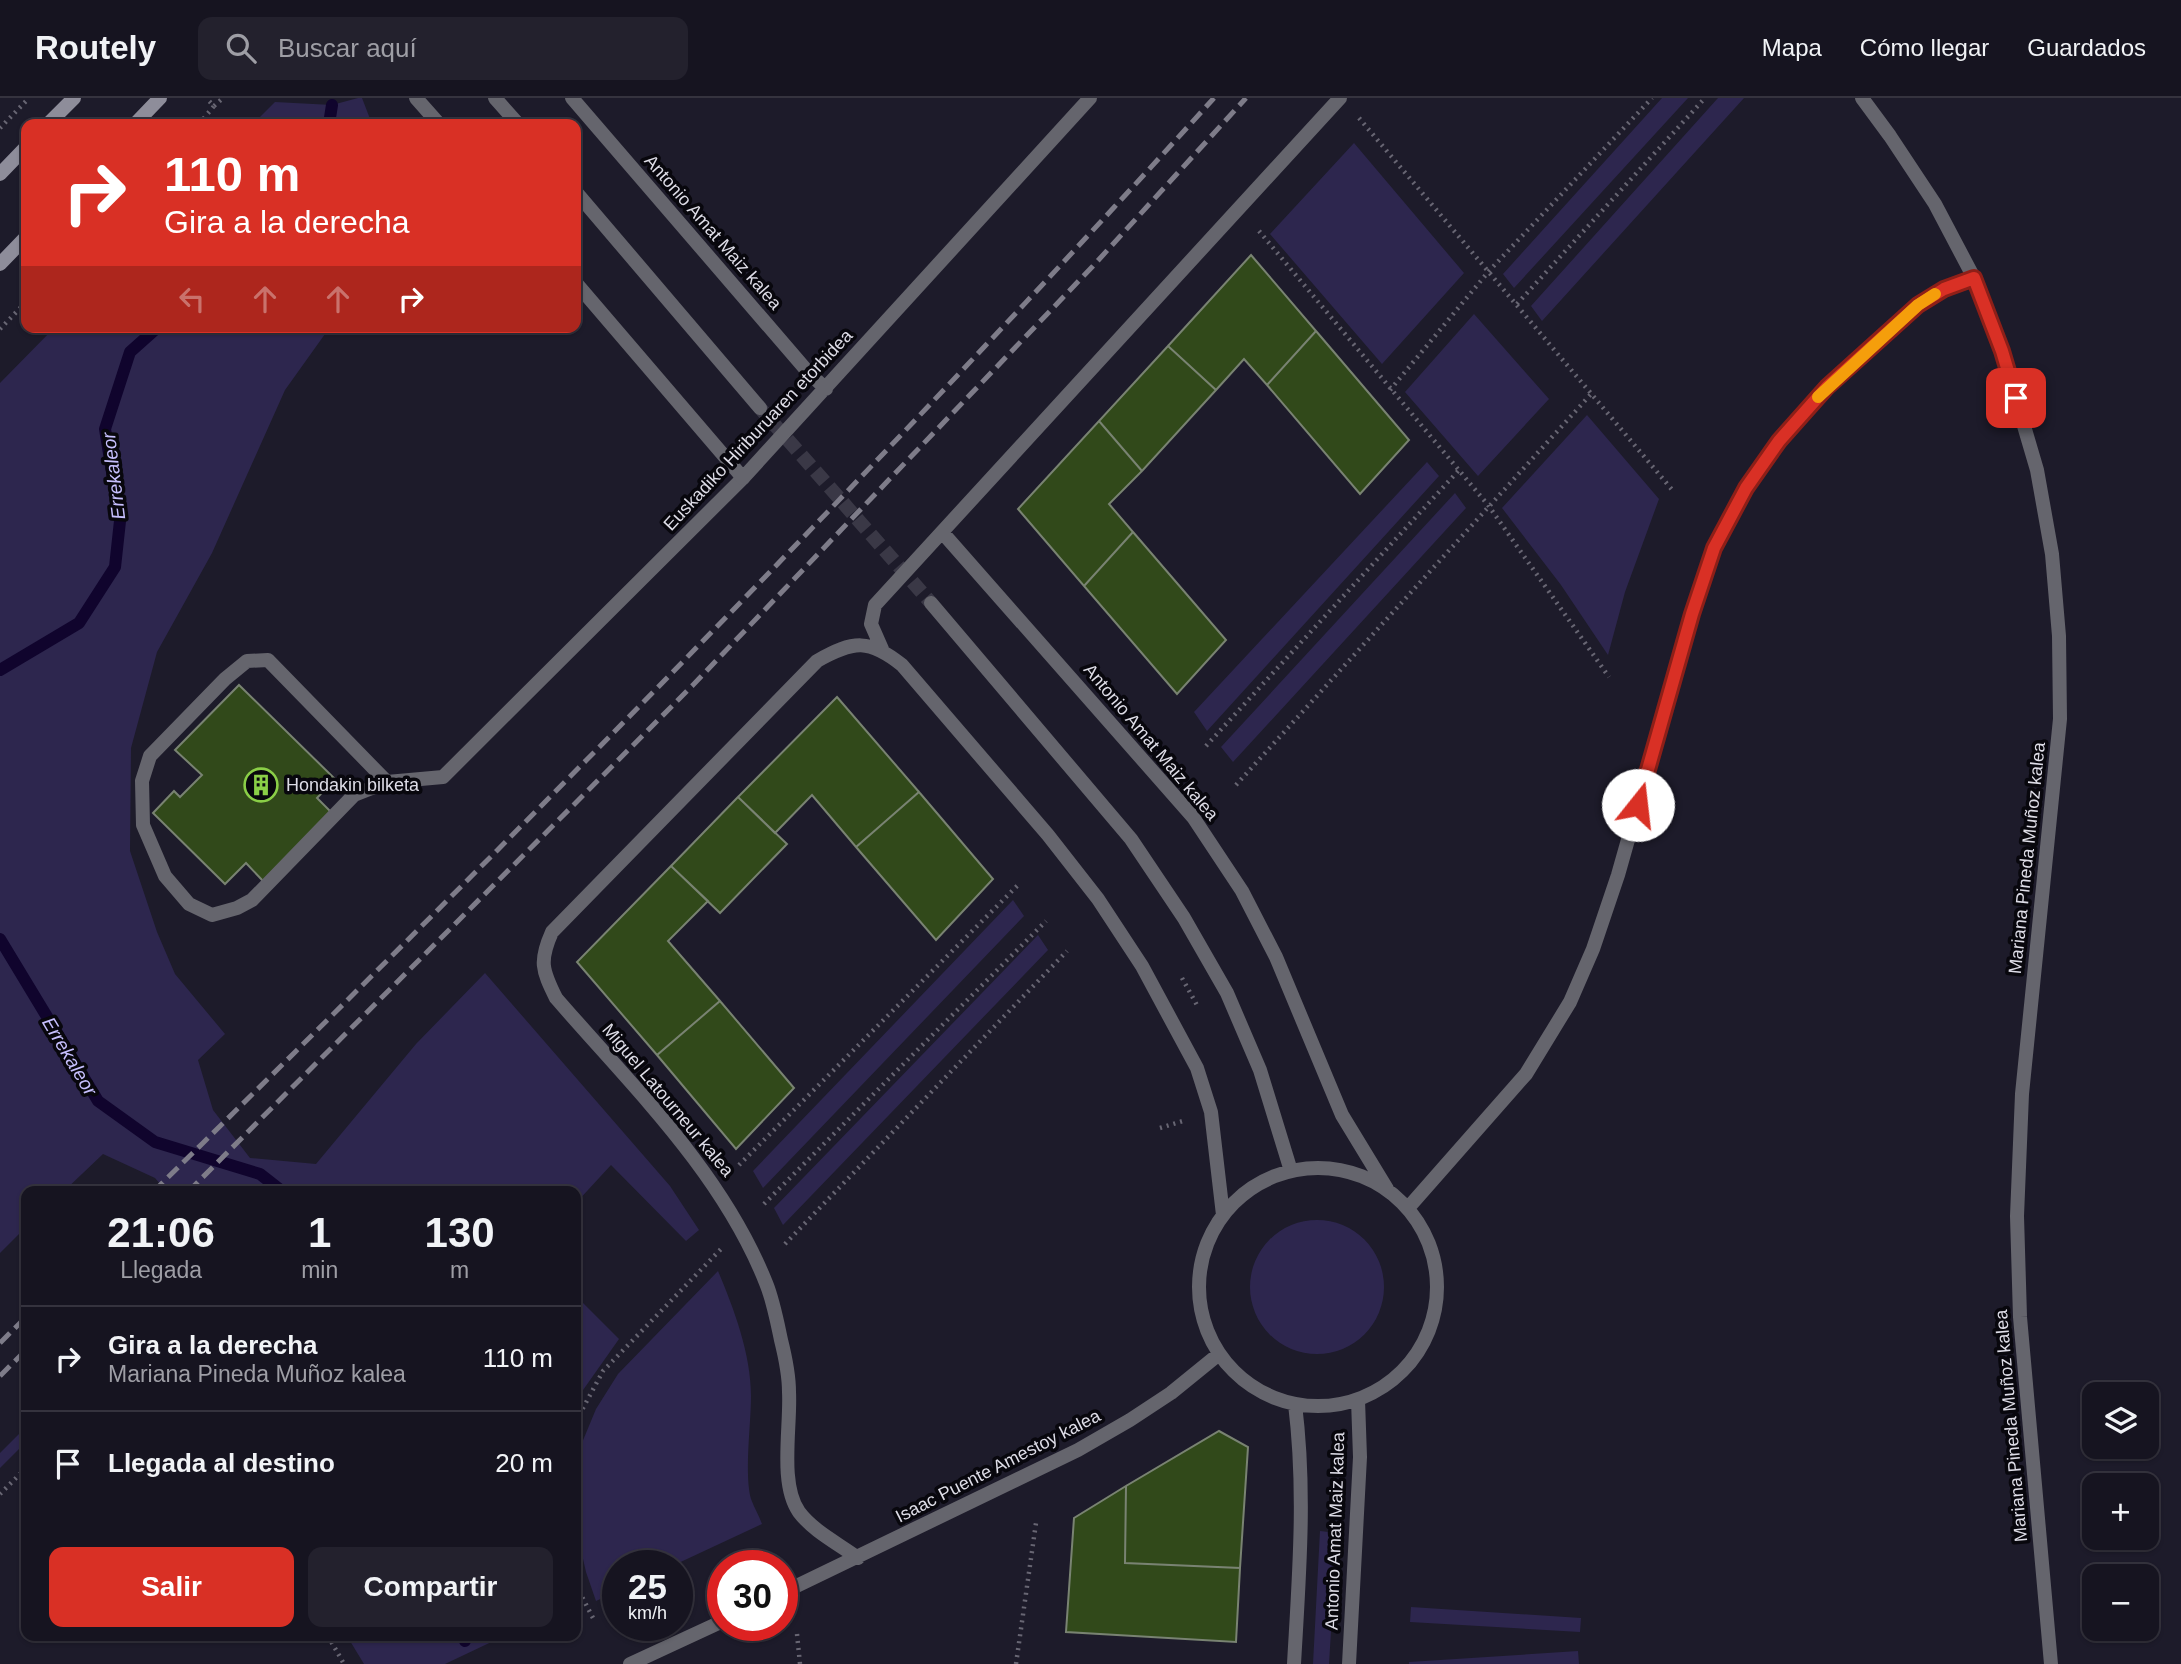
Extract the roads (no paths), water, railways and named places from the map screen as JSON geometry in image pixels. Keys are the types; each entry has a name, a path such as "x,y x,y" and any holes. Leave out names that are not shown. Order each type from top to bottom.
{"street":[{"path":"53,119 74,98"},
{"path":"140,119 160,98"},
{"path":"416,98 435,119"},
{"path":"495,98 514,119"},
{"name":"Antonio Amat Maiz kalea","path":"572,98 808,372 826,389"},
{"name":"Euskadiko Hiriburuaren etorbidea","path":"387,782 443,777 743,478 1090,98"},
{"path":"1223,1214 1211,1112 1197,1068 1142,966 1098,900 1048,835 902,665 881,649 871,624 876,605 1340,98"},
{"name":"Mariana Pineda Muñoz kalea","path":"1862,98 1891,136 1935,204 1974,278 2002,351 2038,470 2052,554 2059,636 2060,719 2022,1094 2017,1216 2020,1317 2051,1664"},
{"path":"0,174 21,152"},
{"path":"581,198 760,408"},
{"path":"0,264 21,242"},
{"path":"1408,1208 1526,1074 1570,1002 1593,949 1618,876 1692,614 1714,548 1746,488 1779,441 1827,387 1918,305 1944,289 1974,278"},
{"path":"581,289 743,478"},
{"name":"Antonio Amat Maiz kalea","path":"942,532 1193,817 1248,902 1276,957 1342,1115 1387,1189"},
{"path":"932,603 1131,839 1184,918 1227,993 1260,1070 1291,1171"},
{"name":"Miguel Latourneur kalea","path":"858,1558 806,1521 797,1510 789,1487 789,1391 786,1367 768,1286 749,1243 695,1159 556,998 545,975 543,952 552,932 817,661 851,646 881,649"},
{"path":"268,660 387,782 354,795 253,900 212,915 189,904 165,876 143,825 142,780 150,756 225,679 247,661 268,660"},
{"path":"1316,1168 1341,1170 1365,1177 1387,1189 1408,1208 1428,1240 1438,1278 1434,1317 1418,1352 1391,1381 1358,1399 1326,1406 1295,1404 1266,1394 1240,1377 1219,1354 1203,1320 1199,1284 1205,1247 1223,1214 1253,1187 1291,1171 1316,1168"},
{"name":"Isaac Puente Amestoy kalea","path":"798,1586 1078,1450 1171,1393 1219,1354"},
{"name":"Antonio Amat Maiz kalea","path":"1349,1664 1360,1457 1358,1399"},
{"name":"Antonio Amat Maiz kalea","path":"1294,1664 1303,1505 1301,1453 1295,1404"},
{"path":"631,1664 707,1628"}],"waterway":[{"name":"Errekaleor","path":"330,119 332,105"},
{"name":"Errekaleor","path":"0,670 79,623 115,567 120,521 105,429 130,352 151,333"},
{"name":"Errekaleor","path":"0,939 98,1101 155,1142 260,1174 275,1186"}],"tunnel":[{"path":"760,408 931,603"}],"railway":[{"path":"159,1186 558,789 824,516 1214,98"},
{"path":"194,1186 693,685 1093,266 1246,98"},
{"path":"0,1343 21,1322"},
{"path":"0,1376 21,1355"}],"place":[{"name":"Hondakin bilketa","path":"261,785"}]}
